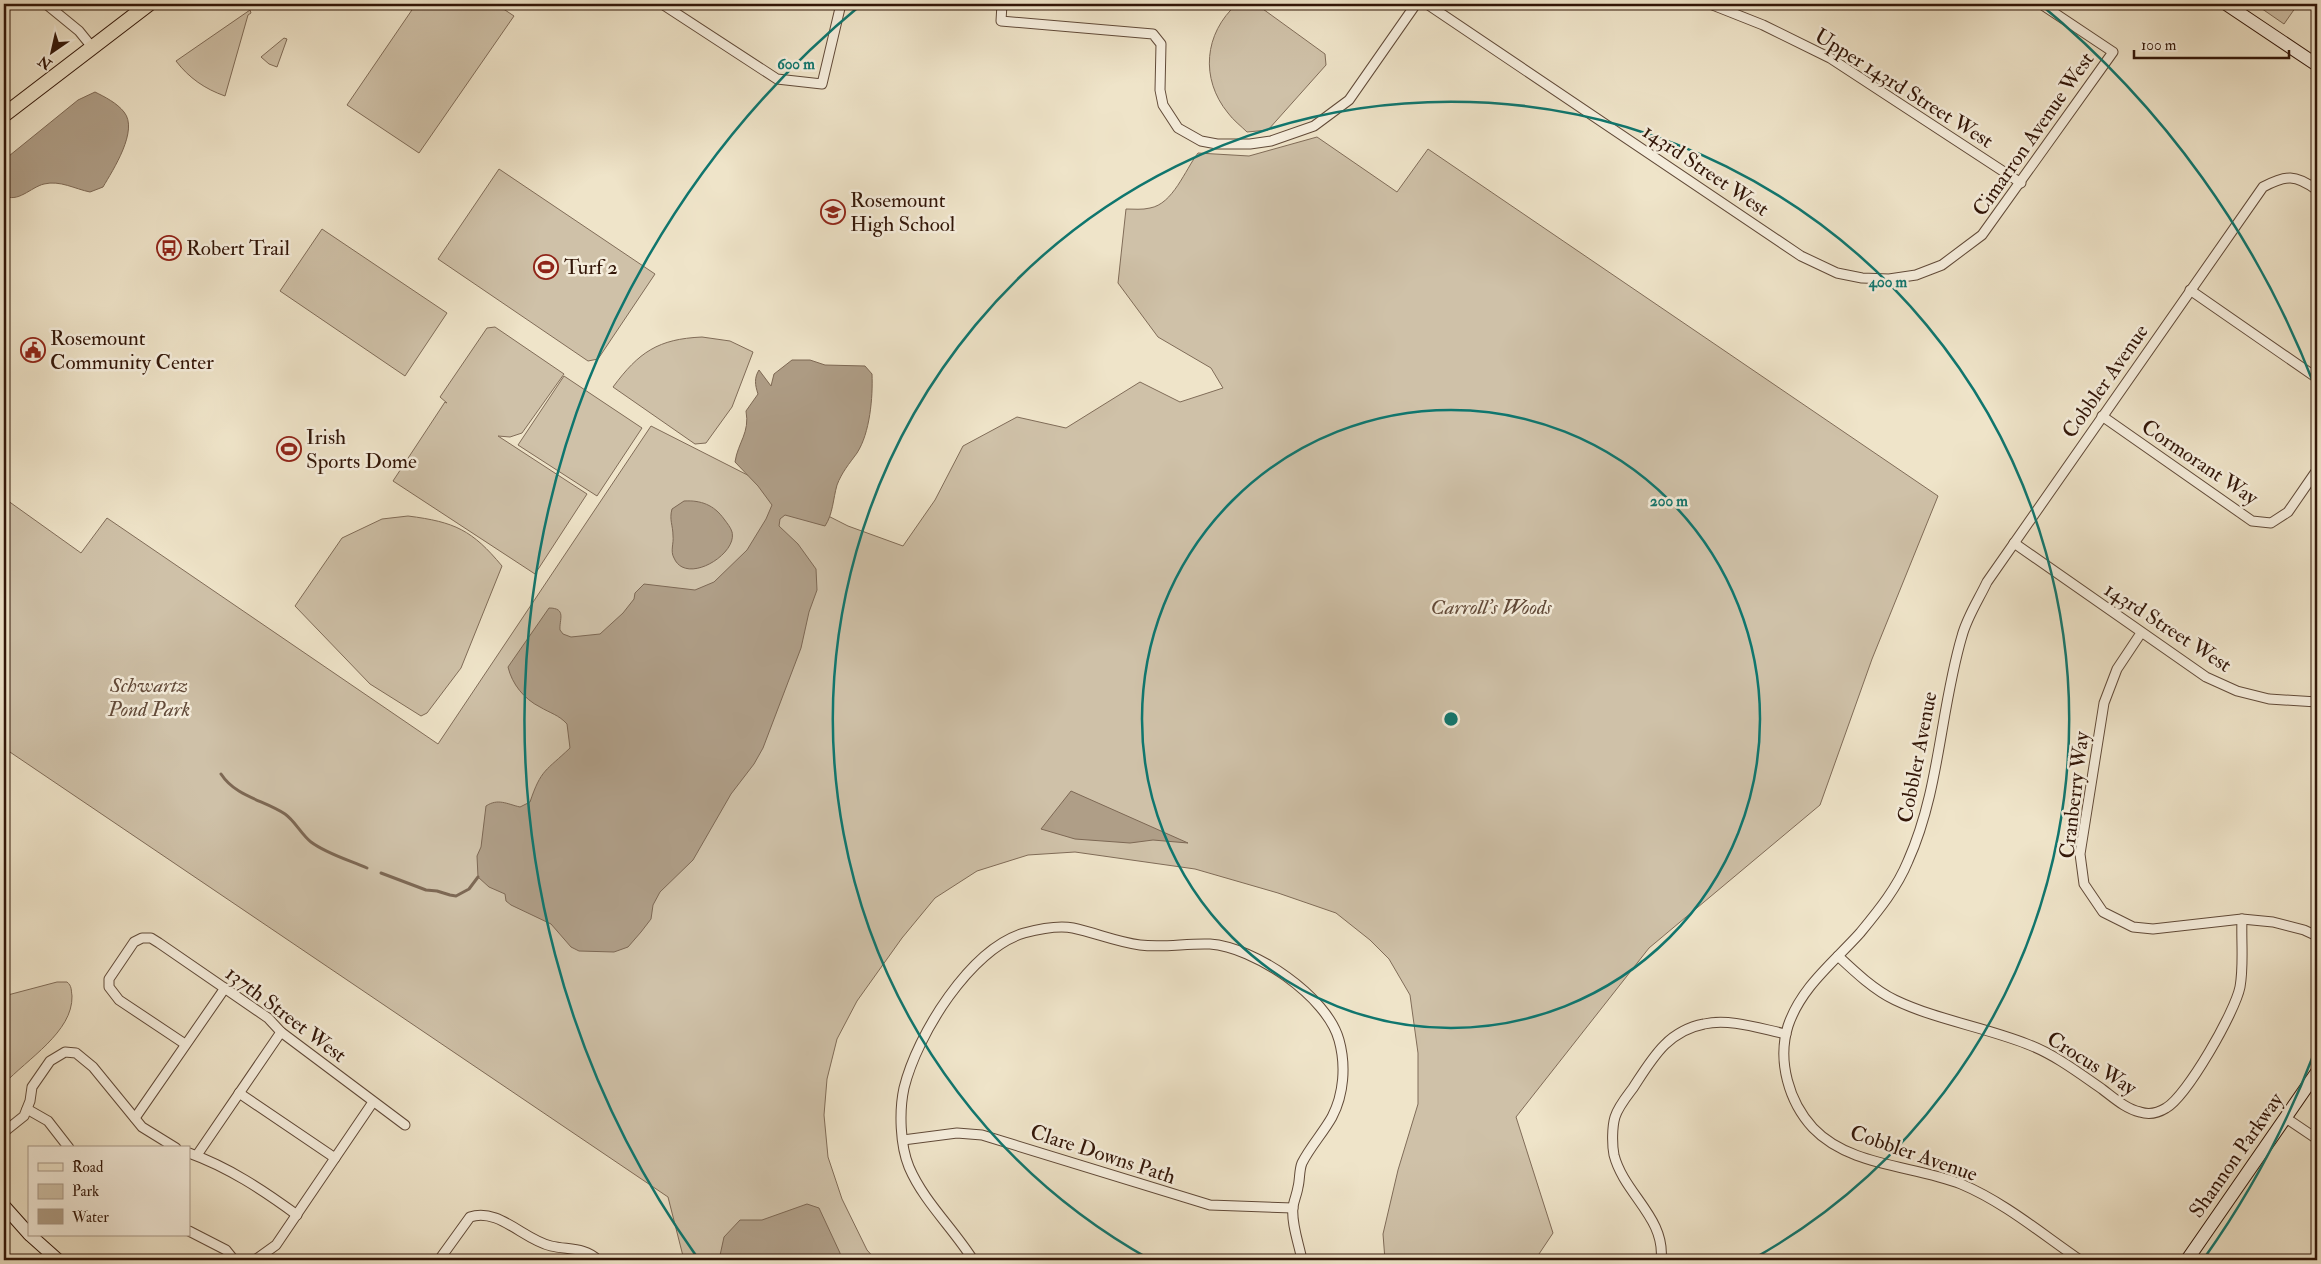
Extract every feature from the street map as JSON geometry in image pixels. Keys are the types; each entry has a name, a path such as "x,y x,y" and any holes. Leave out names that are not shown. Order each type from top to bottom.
{"main road":[{"path":"4,115 149,4"}],"street":[{"path":"46,4 79,31 92,47"},
{"path":"662,4 777,79 822,84 841,4"},
{"path":"1002,4 1001,21 1153,34 1161,44 1160,90 1163,105 1178,128 1201,141 1217,144 1250,144 1271,141 1314,126 1349,100 1416,4"},
{"name":"143rd Street West","path":"1427,4 1801,256 1837,273 1862,278 1889,279 1916,274 1942,265 1982,235"},
{"name":"Upper 143rd Street West","path":"1710,4 1763,26 1830,58 2021,183"},
{"name":"Cimarron Avenue West","path":"1982,235 2021,183 2112,52 2041,4"},
{"path":"2226,4 2317,65"},
{"name":"Cobbler Avenue","path":"2080,1260 2002,1206 1974,1190 1942,1177 1855,1155 1826,1139 1805,1118 1791,1092 1785,1064 1786,1034 1798,1002 1888,898 1907,864 1922,828 1931,793 1949,686 1963,632 1987,582 2262,188 2282,177 2304,181 2317,190"},
{"path":"2190,290 2317,378"},
{"name":"Cormorant Way","path":"2102,416 2252,521 2271,523 2288,512 2317,470"},
{"name":"143rd Street West","path":"2014,543 2206,677 2237,692 2269,699 2317,702"},
{"name":"Cranberry Way","path":"2141,633 2117,669 2104,703 2080,854 2084,884 2103,912 2133,927 2153,928 2242,919 2273,922 2304,930 2317,936"},
{"name":"Crocus Way","path":"1838,956 1894,999 2029,1044 2077,1072 2128,1107 2141,1113 2154,1113 2167,1108 2177,1098 2218,1039 2232,1014 2240,986 2242,919"},
{"path":"973,1260 924,1197 908,1165 903,1140 902,1112 904,1090 913,1060 947,999 990,950 1021,934 1041,929 1071,927 1120,942 1140,945 1159,947 1209,944 1234,948 1257,958 1283,975 1308,996 1330,1019 1339,1040 1344,1069 1340,1096 1332,1117 1301,1165 1293,1208 1302,1260"},
{"name":"137th Street West","path":"185,1044 119,1000 109,987 109,979 124,956 134,942 142,938 151,938 159,943 268,1018 281,1032 405,1125"},
{"path":"135,1118 225,988"},
{"path":"1661,1260 1662,1250 1652,1216 1630,1190 1618,1168 1613,1153 1615,1117 1655,1055 1667,1041 1681,1031 1705,1023 1722,1023 1786,1034"},
{"path":"281,1032 239,1093 193,1154 253,1184 297,1215"},
{"path":"4,1132 24,1116 32,1087 50,1061 65,1052 76,1053 93,1067 135,1118 151,1133 173,1146"},
{"name":"Shannon Parkway","path":"2187,1260 2317,1072"},
{"path":"239,1093 335,1158"},
{"path":"255,1260 276,1245 373,1102"},
{"path":"27,1109 48,1121 67,1146"},
{"path":"2286,1118 2317,1139"},
{"name":"Clare Downs Path","path":"903,1140 957,1133 982,1135 1210,1206 1293,1208"},
{"path":"4,1206 28,1234"},
{"path":"439,1260 464,1224 470,1217 478,1214 486,1214 549,1246 585,1251 598,1260"},
{"path":"190,1232 226,1250 234,1260"},
{"path":"30,1236 58,1260"}],"green space":[{"path":"416,4 496,4 514,16 419,153 347,105"},
{"path":"1237,4 1256,4 1325,54 1326,65 1268,130 1247,132 1228,113 1219,100 1213,86 1210,71 1212,42 1218,28"},
{"path":"2255,4 2298,4 2284,24"},
{"path":"250,10 251,13 248,15 225,96 198,82 186,73 176,61"},
{"path":"284,38 287,39 277,67 269,64 261,57"},
{"name":"Carroll's Woods","path":"1317,137 1397,192 1428,149 1938,496 1872,659 1820,805 1649,948 1516,1117 1553,1233 1535,1260 1385,1260 1383,1234 1398,1170 1418,1104 1418,1053 1410,995 1389,959 1370,940 1336,913 1278,893 1195,869 1075,852 1028,855 977,871 935,898 902,938 857,1001 837,1039 827,1079 824,1115 828,1157 842,1199 867,1250 876,1260 684,1260 668,1197 4,748 4,498 81,553 107,518 438,744 651,426 848,526 903,546 935,500 963,446 1017,417 1066,428 1140,382 1180,402 1223,388 1211,368 1158,337 1118,283 1126,209 1150,208 1165,200 1178,185 1198,153 1249,156"},
{"name":"Turf 2","path":"499,169 655,274 598,359 588,361 438,259"},
{"path":"322,229 447,313 405,376 280,291"},
{"path":"495,327 564,374 522,433 510,437 498,436 587,494 535,574 393,481 445,402 447,403 440,397 487,328"},
{"path":"702,337 730,341 753,352 732,407 706,443 695,444 613,387 641,356 661,344 687,338"},
{"path":"564,376 642,428 597,496 518,445"},
{"path":"408,516 438,521 461,530 481,544 502,566 461,668 427,713 421,716 370,684 295,606 342,538 382,519"},
{"path":"57,982 67,982 71,988 70,1009 65,1021 47,1044 4,1084 4,996"}],"water":[{"path":"95,92 118,106 128,120 127,139 123,150 103,187 90,192 62,184 50,183 14,198 4,195 4,160 78,100"},
{"path":"792,360 810,360 825,365 865,366 872,374 871,404 865,435 857,453 839,480 825,526 785,515 780,519 779,526 798,544 816,569 817,590 809,612 801,648 763,748 754,764 731,794 693,860 660,892 653,905 651,919 628,947 614,952 579,951 571,947 551,924 511,905 506,901 505,894 489,887 478,877 477,856 481,847 486,806 499,802 520,807 530,802 541,776 570,748 567,724 558,716 534,704 524,695 512,679 508,667 549,608 560,612 560,630 563,634 571,637 600,634 623,613 634,599 635,593 644,584 695,590 714,582 747,550 766,519 772,505 758,486 735,462 745,432 746,411 758,394 756,376 759,370 771,386 774,374"},
{"path":"684,501 696,501 707,504 720,514 732,532 732,541 727,549 710,564 699,568 689,569 680,566 673,555 671,513 672,509"},
{"path":"1071,791 1188,843 1153,840 1130,843 1075,839 1041,829"},
{"path":"807,1204 819,1208 840,1253 841,1260 719,1260 724,1237 740,1220 762,1220"}],"waterway":[{"path":"221,774 234,788 285,814 307,839 317,846 367,868"},
{"path":"381,873 426,890 456,896 469,889 478,877"}],"place":[{"name":"Rosemount High School","path":"833,212"},
{"name":"Robert Trail","path":"169,248"},
{"name":"Turf 2","path":"546,267"},
{"name":"Rosemount Community Center","path":"33,350"},
{"name":"Irish Sports Dome","path":"289,449"}],"park label":[{"name":"Schwartz Pond Park","path":"149,697"}]}
